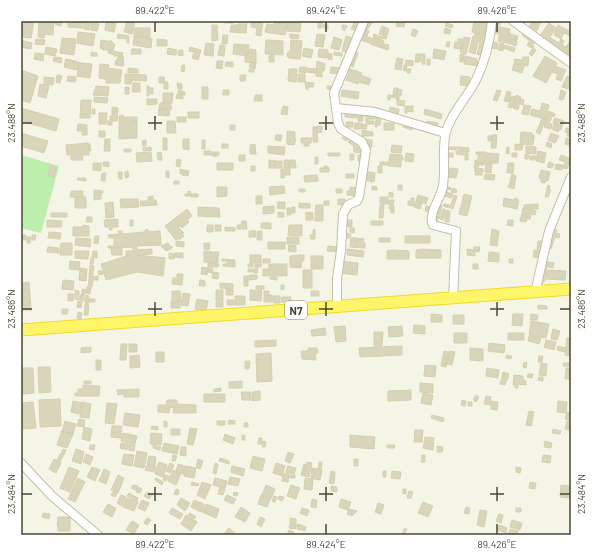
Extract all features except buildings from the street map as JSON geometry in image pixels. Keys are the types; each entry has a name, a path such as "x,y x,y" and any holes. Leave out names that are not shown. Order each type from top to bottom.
{"highway":[{"name":"N7","path":"21,330 535,293 571,289"}],"street":[{"path":"337,307 337,279 341,250 343,214 348,204 357,201 359,197 366,150 362,142 341,129 338,123 334,93 364,21"},
{"path":"453,299 456,231 433,225 432,216 442,186 445,133 450,122 476,80 484,57 492,21"},
{"path":"513,21 571,63"},
{"path":"336,108 375,112 445,133"},
{"path":"535,293 548,231 571,177"},
{"path":"21,463 52,496 98,535"}],"green space":[{"path":"21,155 59,166 41,233 21,228"}]}
